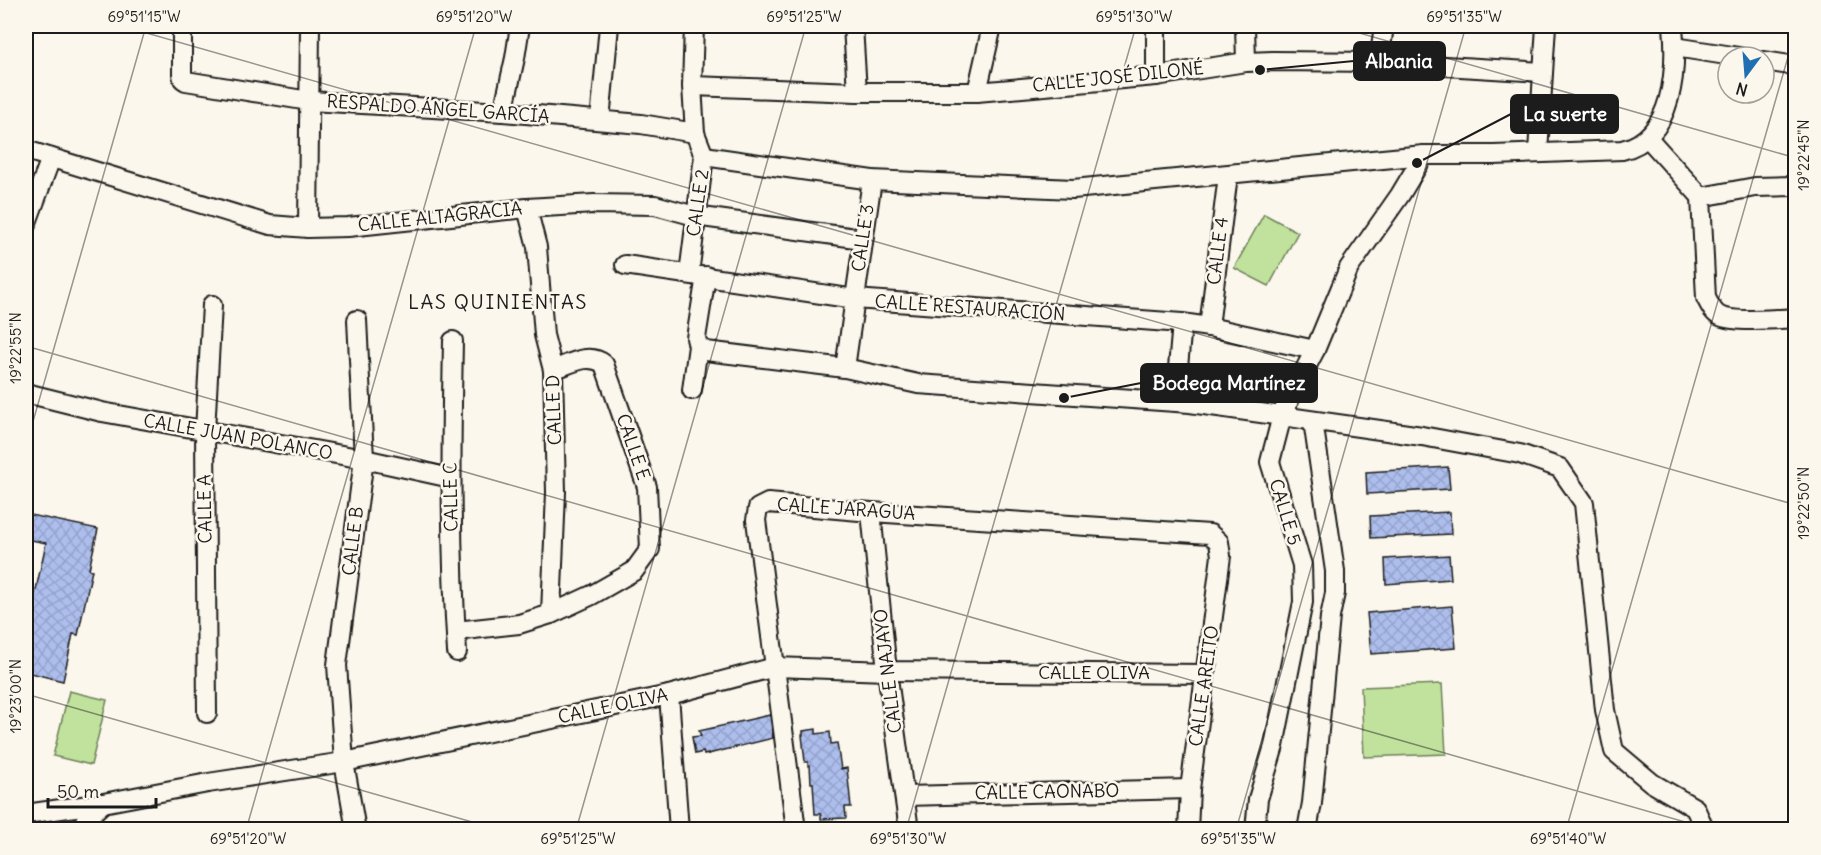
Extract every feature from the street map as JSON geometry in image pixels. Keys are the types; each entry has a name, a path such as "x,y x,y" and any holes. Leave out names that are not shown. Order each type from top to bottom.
{"street":[{"name":"RESPALDO ÁNGEL GARCÍA","path":"182,26 183,79 186,81 309,101 600,120 695,133"},
{"path":"308,228 310,26"},
{"path":"502,112 520,26"},
{"path":"600,120 609,26"},
{"name":"CALLE 2","path":"692,390 698,346 696,338 695,216 704,156 695,133 692,87 694,26"},
{"path":"853,26 856,92"},
{"path":"977,92 992,26"},
{"path":"1156,26 1156,76"},
{"path":"1245,26 1246,62"},
{"path":"1378,62 1384,26"},
{"path":"1538,152 1546,26"},
{"path":"704,156 872,180 1073,189 1424,155 1622,150 1635,147 1648,138 1669,103 1675,47 1672,26"},
{"path":"1675,47 1716,53"},
{"name":"CALLE JOSÉ DILONÉ","path":"692,87 856,92 977,92 1156,76 1246,62 1273,61 1378,62 1543,72"},
{"path":"1776,63 1796,66"},
{"path":"1648,138 1701,197 1706,298 1712,310 1720,316 1733,319 1796,318"},
{"name":"CALLE ALTAGRACIA","path":"26,150 270,225 308,228 348,227 527,208 594,204 656,205 695,216 863,239"},
{"name":"CALLE 5","path":"1255,830 1258,799 1274,746 1303,602 1302,565 1270,462 1282,417 1315,351 1349,268 1400,195 1424,155"},
{"path":"26,225 51,158"},
{"name":"CALLE 4","path":"1209,327 1228,175"},
{"name":"CALLE 3","path":"845,368 872,180"},
{"path":"1701,197 1755,187 1796,186"},
{"name":"CALLE D","path":"527,208 537,248 544,335 553,370 556,492 550,614"},
{"name":"CALLE RESTAURACIÓN","path":"625,265 855,299 1182,323 1315,351"},
{"name":"CALLE A","path":"207,712 205,430 212,305"},
{"name":"CALLE B","path":"356,830 344,762 337,665 364,459 357,320"},
{"path":"1175,401 1182,323"},
{"name":"CALLE C","path":"453,341 451,478 457,652"},
{"path":"698,346 706,351 845,368 918,384 1175,401 1422,436 1520,454 1560,468 1584,503 1605,710 1614,751 1652,783 1695,808 1705,830"},
{"name":"CALLE E","path":"456,632 519,624 550,614 592,595 634,571 650,549 647,487 604,364 588,357 553,370"},
{"name":"CALLE JUAN POLANCO","path":"26,393 102,412 364,459 451,478"},
{"path":"1307,830 1312,803 1330,617 1335,593 1335,571 1313,421"},
{"name":"CALLE JARAGUA","path":"796,830 756,520 758,507 768,503 1210,534 1220,542"},
{"name":"CALLE NAJAYO","path":"871,512 887,671 909,830"},
{"name":"CALLE AREITO","path":"1188,830 1190,789 1221,555 1220,542"},
{"name":"CALLE OLIVA","path":"26,814 344,762 669,695 775,667 887,671 1205,674"},
{"path":"669,695 679,830"},
{"name":"CALLE CAONABO","path":"905,796 1190,789"},
{"path":"81,830 86,819 103,803"}],"green space":[{"path":"1264,214 1298,232 1269,286 1234,268"},
{"path":"1442,684 1446,754 1364,757 1361,687"},
{"path":"69,691 107,700 91,765 53,756"}],"building":[{"path":"1448,467 1450,489 1367,494 1366,472"},
{"path":"1450,512 1451,534 1371,538 1370,516"},
{"path":"26,514 98,529 78,635 73,634 63,681 26,672 26,636 46,543 26,539"},
{"path":"1449,555 1451,579 1386,584 1385,559"},
{"path":"1452,606 1456,648 1371,654 1367,613"},
{"path":"770,715 773,738 704,755 703,752 695,754 692,737 701,736 699,731"},
{"path":"816,729 816,734 830,732 831,744 837,743 841,769 847,768 851,807 845,807 846,818 821,819 821,814 815,814 813,783 811,783 810,765 808,766 808,762 805,762 802,735 803,731"}],"place":[{"name":"Albania","path":"1260,70"},
{"name":"La suerte","path":"1417,163"},
{"name":"Bodega Martínez","path":"1064,398"}],"district":[{"name":"LAS QUINIENTAS","path":"498,302"}]}
